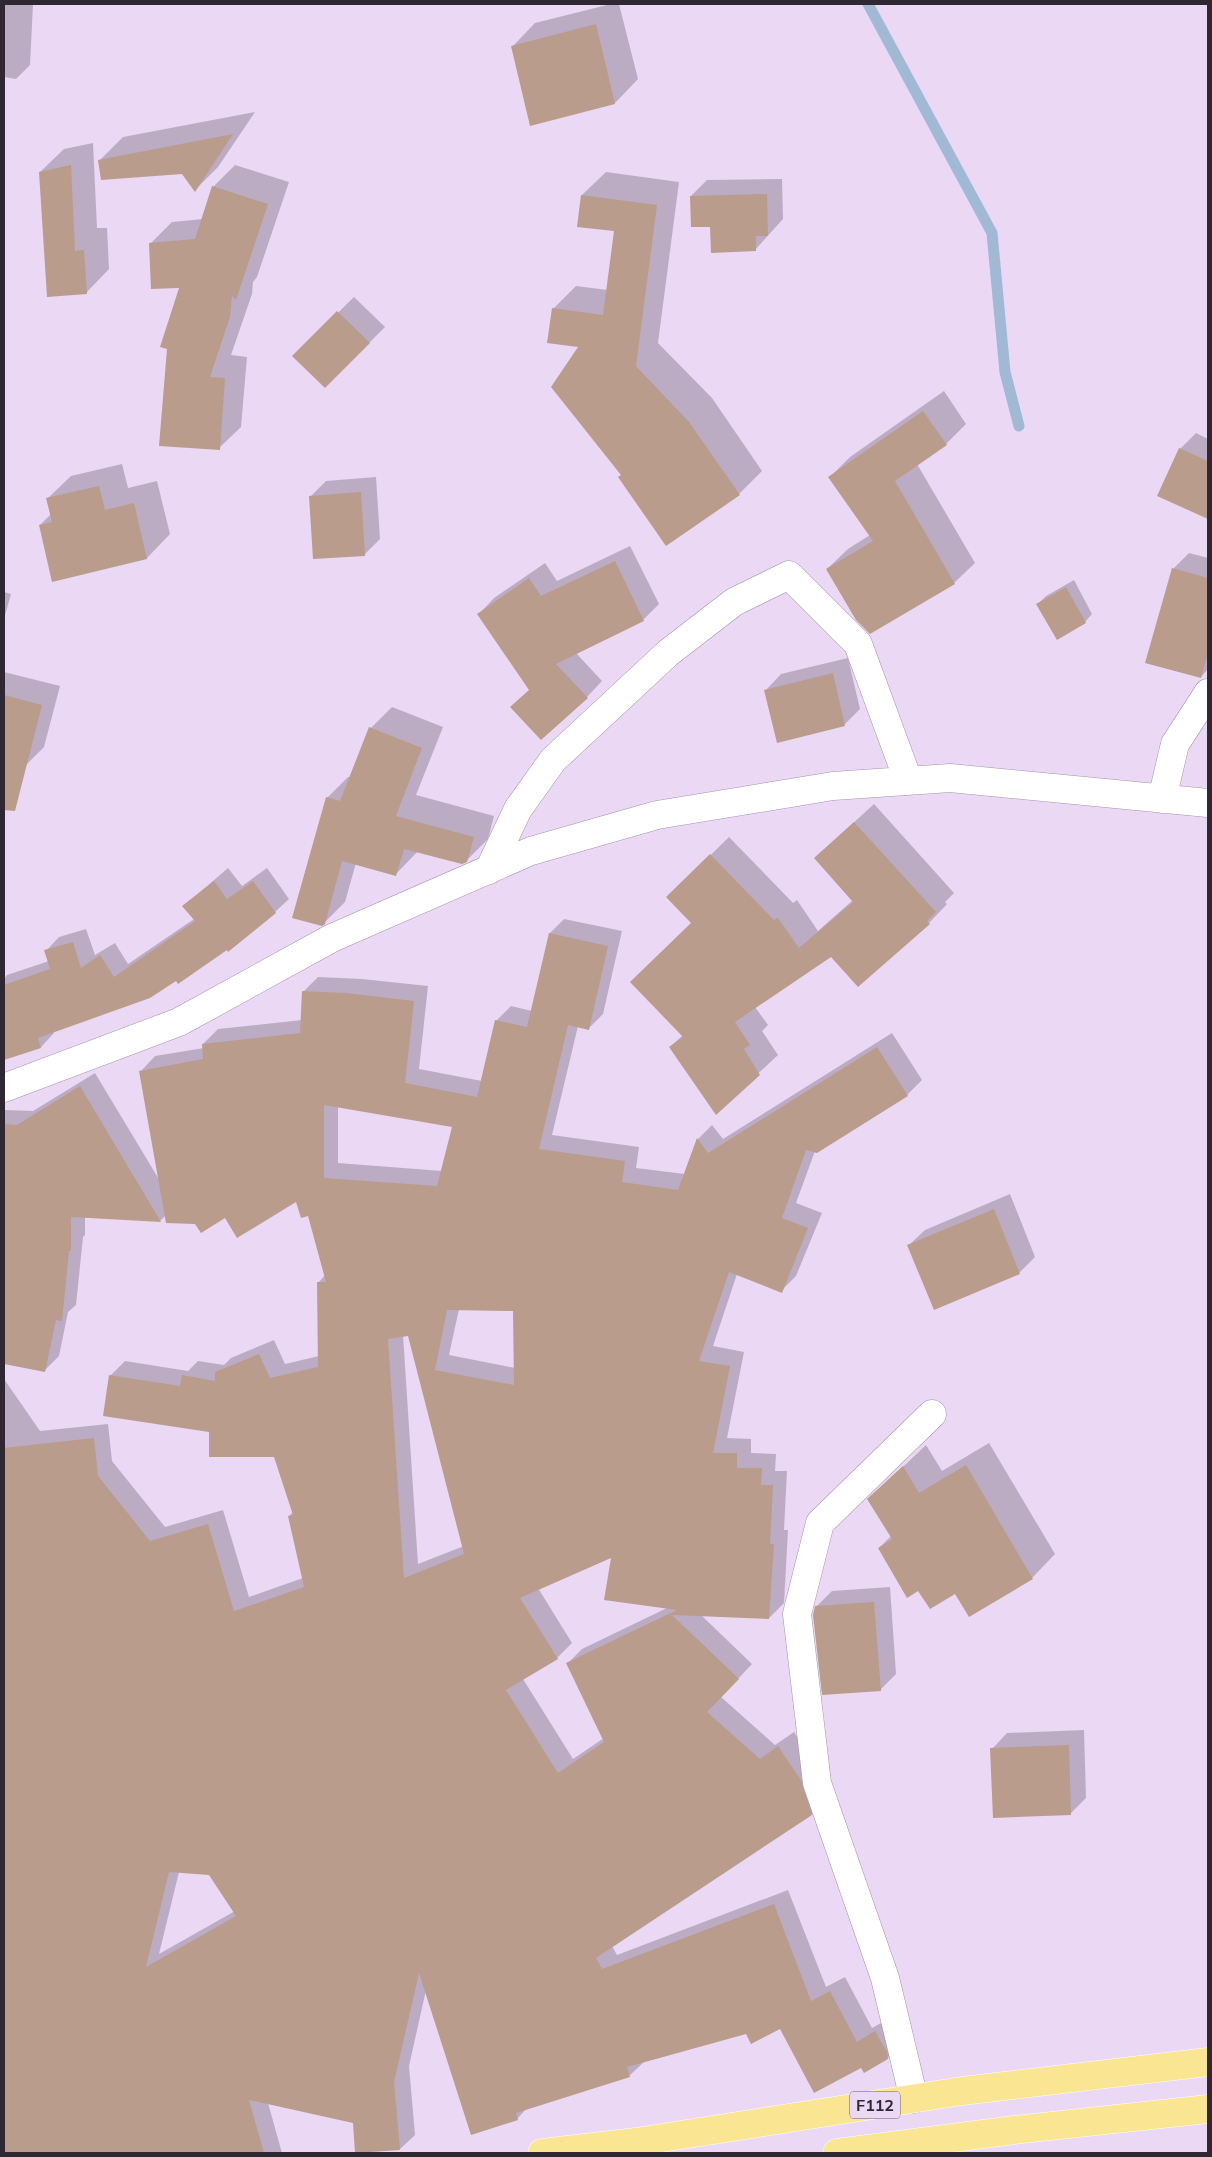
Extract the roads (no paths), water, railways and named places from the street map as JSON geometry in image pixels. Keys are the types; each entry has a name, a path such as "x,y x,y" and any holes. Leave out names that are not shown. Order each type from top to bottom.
{"main road":[{"name":"F112","path":"542,2153 636,2142 914,2099 1208,2062"},
{"path":"837,2153 1014,2130 1208,2109"}],"street":[{"path":"489,870 518,809 553,760 668,653 734,602 789,575 858,644 908,780"},
{"path":"1162,799 1175,744 1208,693"},
{"path":"4,1088 178,1022 332,938 531,851 657,815 833,786 950,778 1208,804"},
{"path":"914,2099 884,1978 818,1783 797,1614 820,1523 932,1414"}],"waterway":[{"path":"868,4 992,233 1005,372 1019,426"}]}
